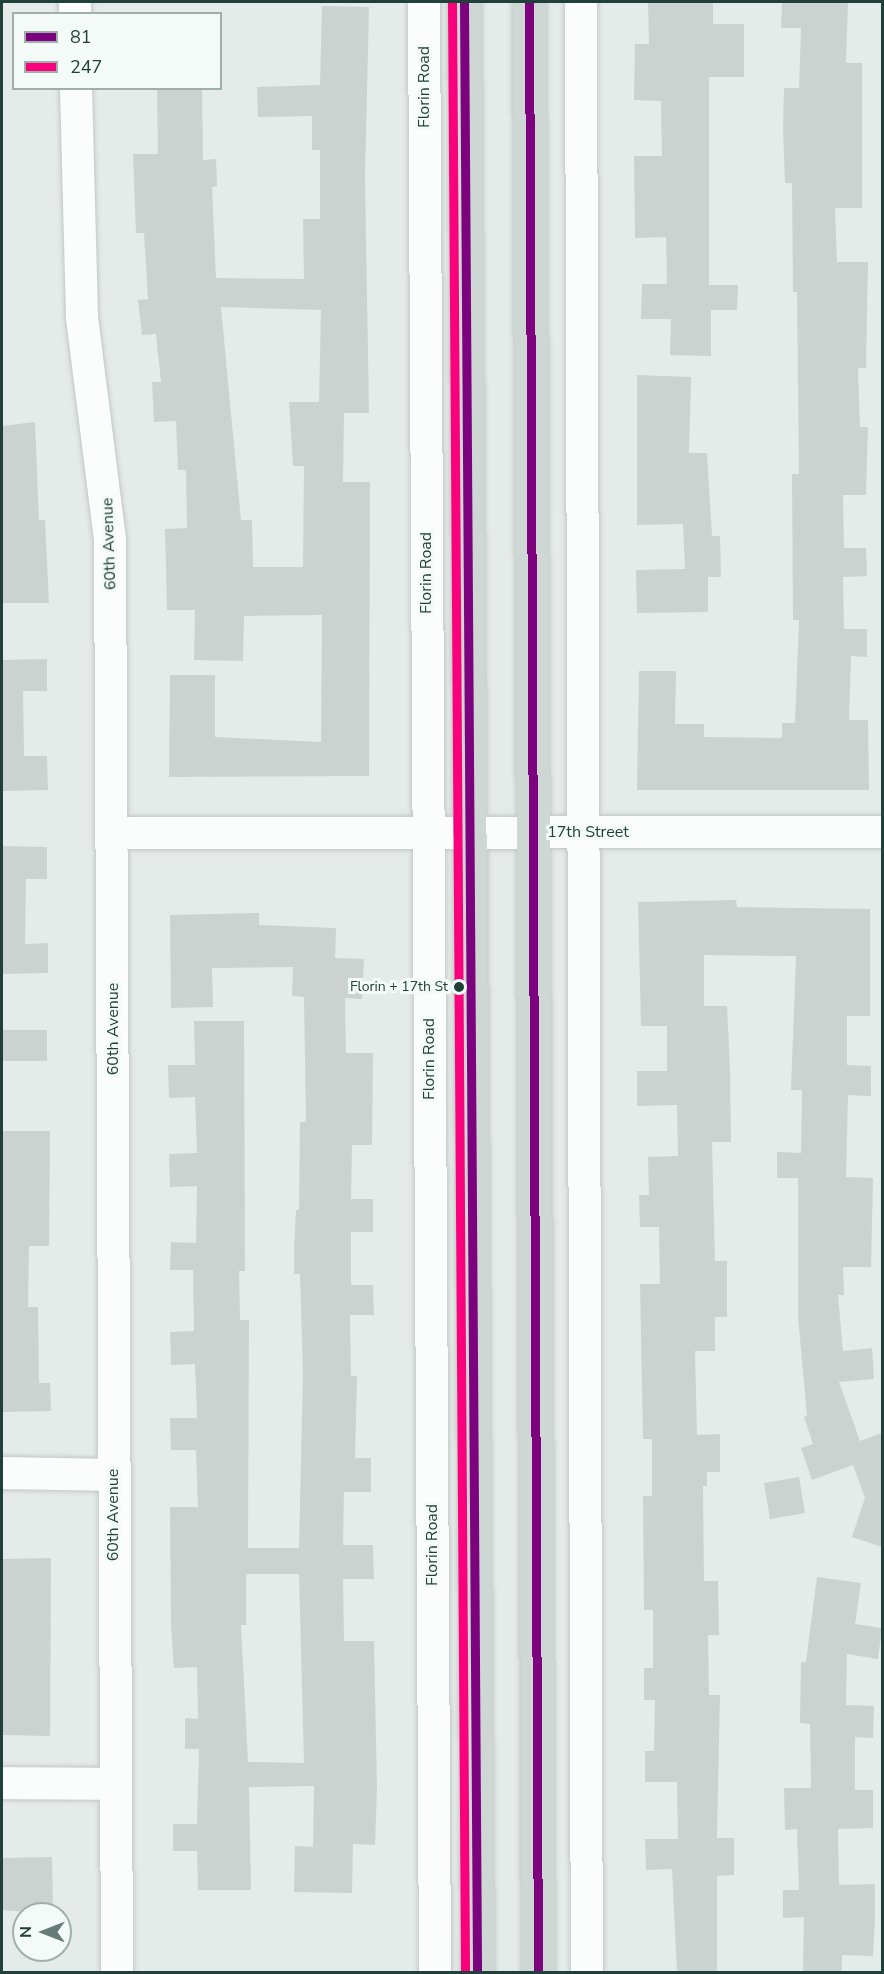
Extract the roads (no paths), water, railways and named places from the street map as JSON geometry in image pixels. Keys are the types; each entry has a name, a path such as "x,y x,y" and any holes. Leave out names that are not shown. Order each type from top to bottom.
{"main road":[{"path":"464,2 477,1972"},
{"path":"529,2 538,1972"}],"street":[{"name":"Florin Road","path":"424,2 435,1972"},
{"path":"582,2 586,831 587,1972"},
{"name":"60th Avenue","path":"76,90 82,318 110,539 113,833 114,1784 117,1972"},
{"name":"17th Street","path":"113,833 882,832"},
{"path":"2,1473 113,1475"},
{"path":"2,1783 114,1784"}],"place":[{"name":"Florin + 17th St","path":"459,987"}]}
